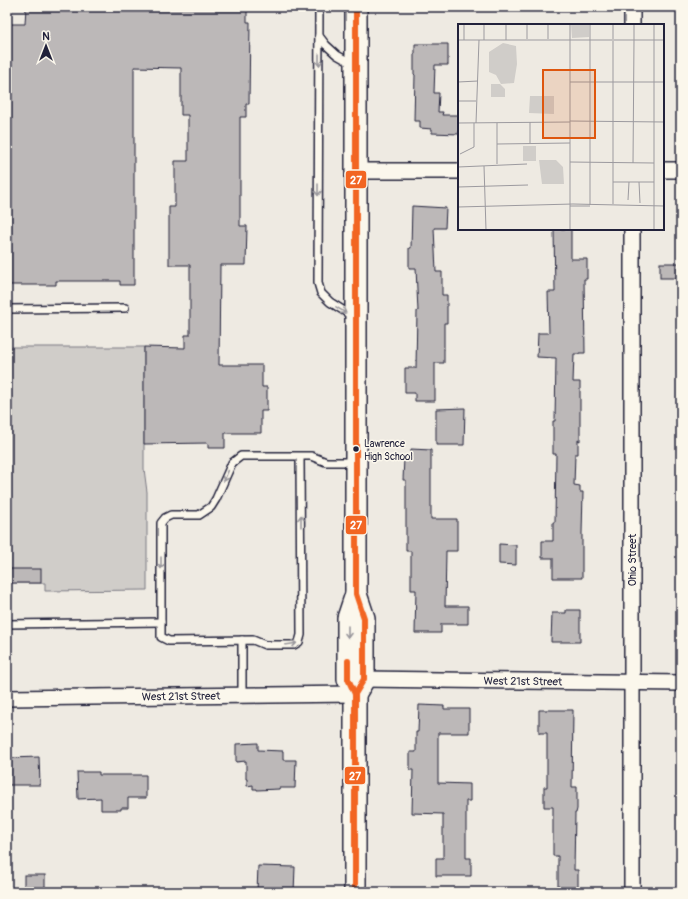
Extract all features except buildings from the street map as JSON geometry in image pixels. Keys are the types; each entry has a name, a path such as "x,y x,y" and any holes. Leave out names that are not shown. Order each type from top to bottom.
{"main road":[{"path":"356,7 356,594 348,618 348,679 360,686 356,892"}],"street":[{"path":"632,7 632,24"},
{"path":"664,170 681,170"},
{"path":"356,171 458,171"},
{"name":"Ohio Street","path":"632,230 632,892"},
{"name":"West 21st Street","path":"7,698 242,695 360,686 632,682 681,683"}],"lane":[{"path":"319,7 318,283 321,293 330,302 356,318"},
{"path":"319,35 326,45 337,55 356,66"},
{"path":"7,308 125,308"},
{"path":"300,456 301,635 299,642 294,645 265,645 253,640 168,641 161,637 161,523 165,518 171,516 199,515 210,507 216,499 232,463 240,456 300,456 311,456 326,462 356,462"},
{"path":"7,624 161,622"},
{"path":"242,640 242,695"}],"shaded area":[{"path":"7,347 144,347 144,469 147,492 147,590 45,591 45,583 7,583"}],"transit line":[{"name":"27","path":"355,694 364,679 364,618 356,594 356,7"},
{"name":"27","path":"348,661 348,679 355,694 355,892"}],"place":[{"name":"Lawrence High School","path":"356,449"}]}
